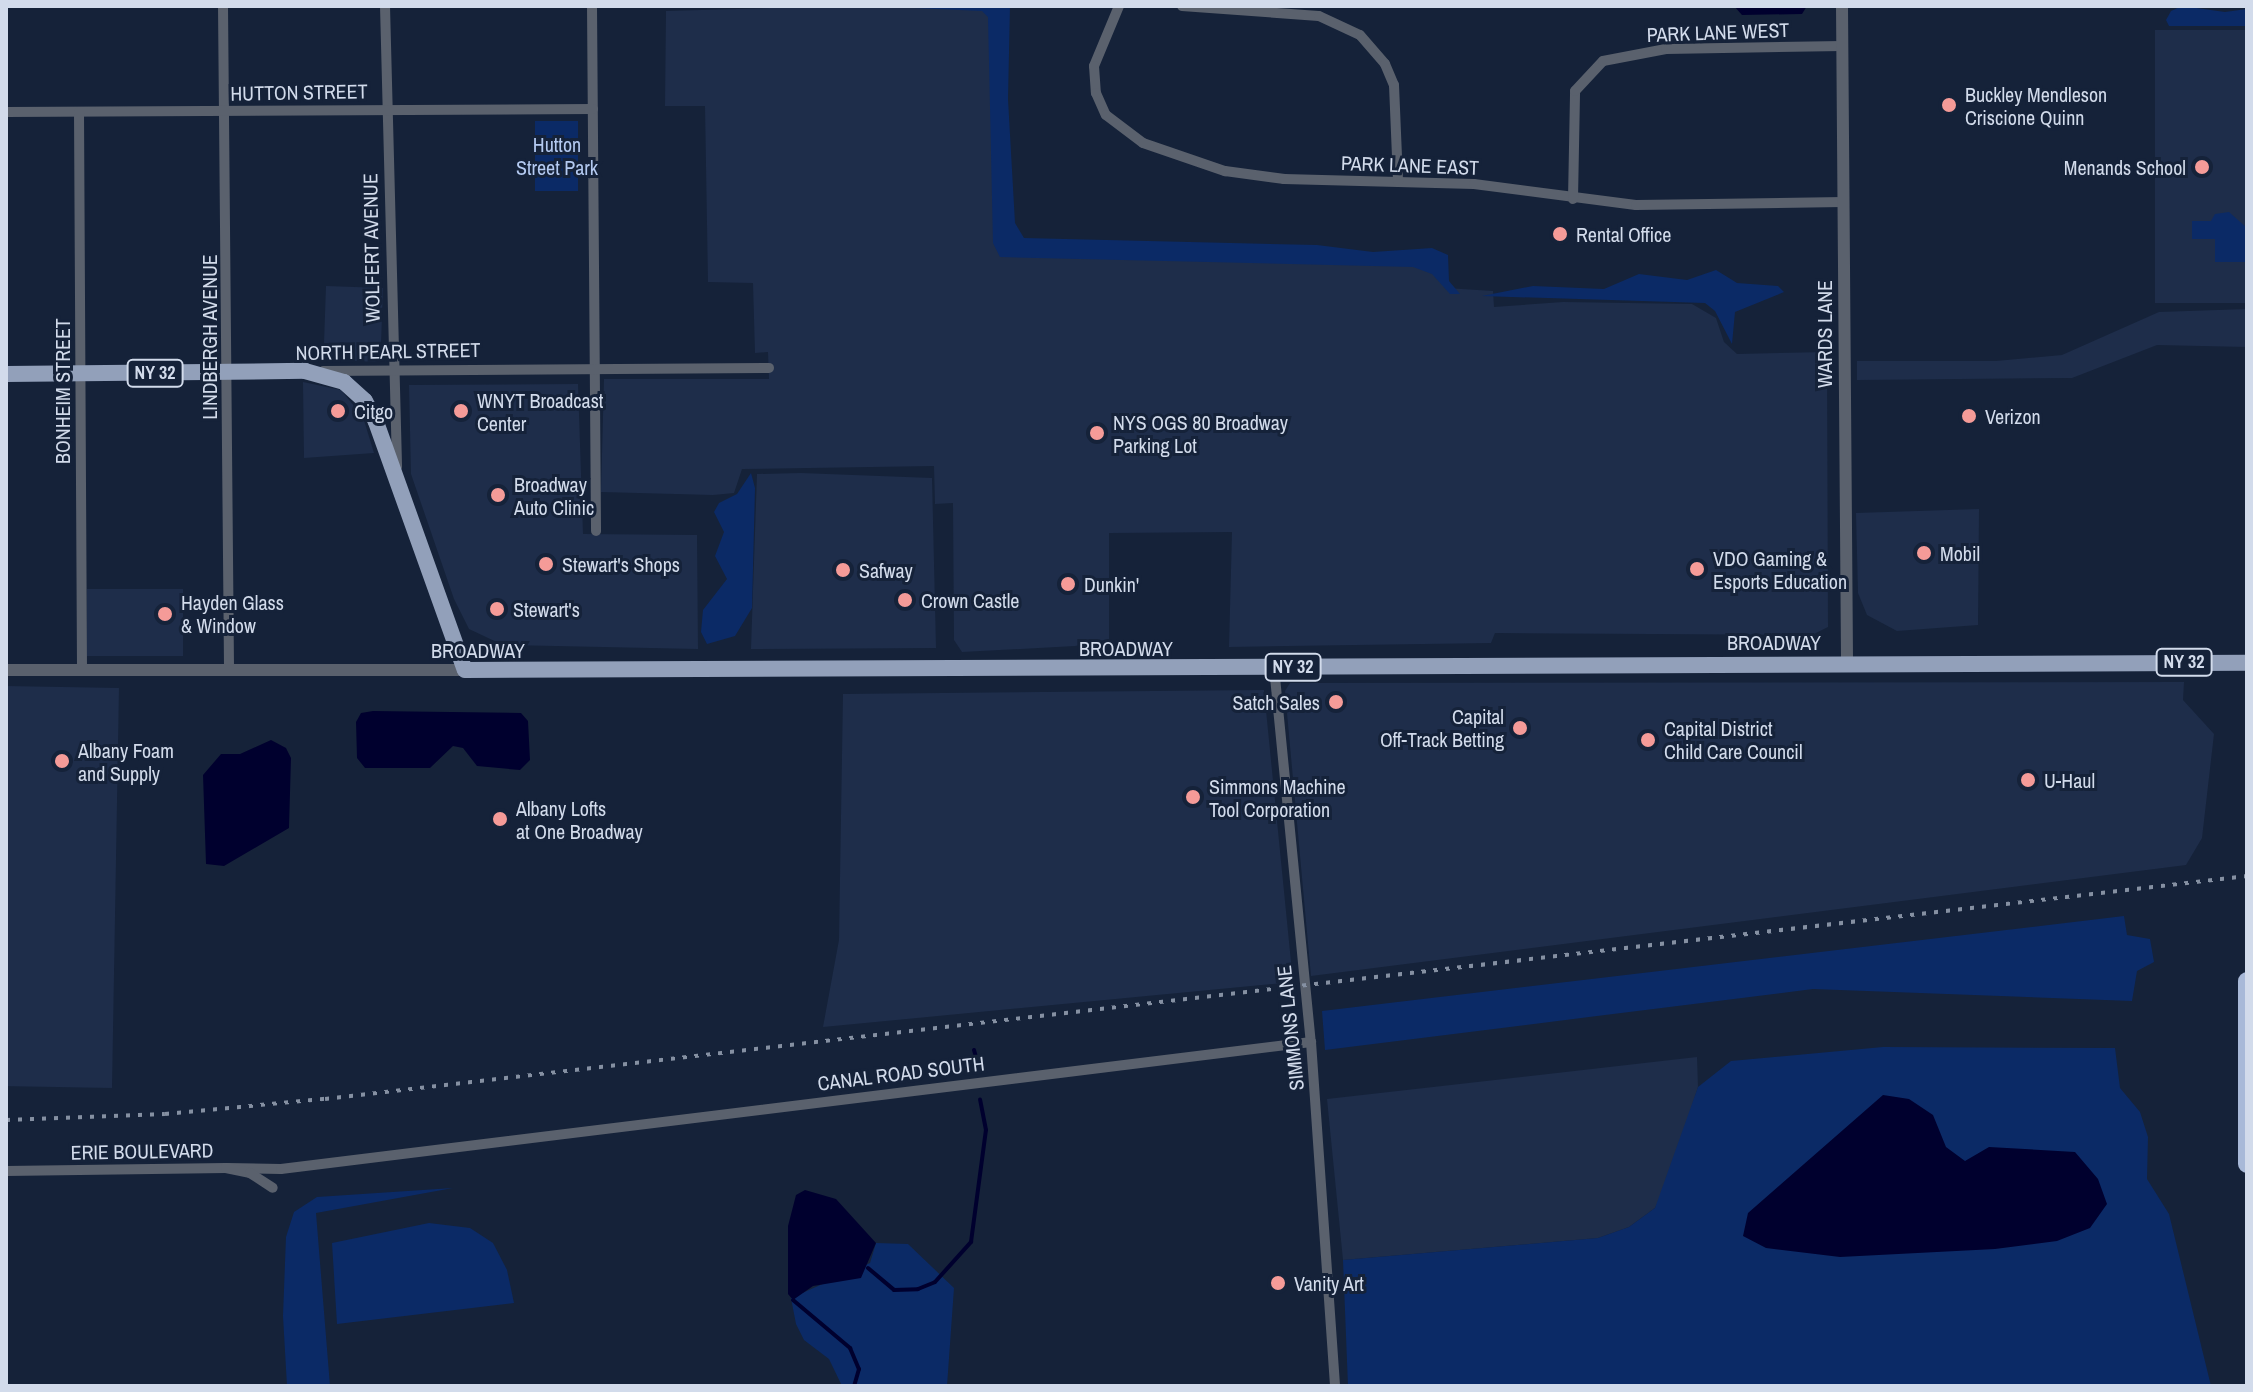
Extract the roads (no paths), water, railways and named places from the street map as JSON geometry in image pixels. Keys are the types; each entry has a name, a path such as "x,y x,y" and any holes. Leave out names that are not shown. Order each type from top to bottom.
{"highway":[{"path":"2247,981 2247,1164"}],"main road":[{"name":"NORTH PEARL STREET","path":"6,374 305,371"},
{"name":"NY 32","path":"305,371 337,379 365,401 397,485"},
{"name":"WOLFERT AVENUE","path":"397,485 465,670"},
{"name":"BROADWAY","path":"465,670 1847,662 2247,663"}],"street":[{"name":"LINDBERGH AVENUE","path":"223,6 229,668"},
{"name":"WOLFERT AVENUE","path":"385,6 397,485"},
{"path":"592,6 596,531"},
{"name":"PARK LANE EAST","path":"1119,6 1098,46 1094,84 1106,115 1129,135 1245,175 1487,185 1573,199 1636,205 1843,202"},
{"path":"1182,6 1319,16 1360,35 1380,56 1394,85 1398,182"},
{"name":"WARDS LANE","path":"1842,6 1847,662"},
{"name":"PARK LANE WEST","path":"1573,199 1574,97 1579,82 1594,67 1611,58 1666,49 1842,46"},
{"name":"HUTTON STREET","path":"6,112 593,109"},
{"name":"BONHEIM STREET","path":"79,112 82,669"},
{"name":"NORTH PEARL STREET","path":"305,371 769,368"},
{"name":"SIMMONS LANE","path":"1274,667 1311,1042 1335,1386"},
{"name":"BROADWAY","path":"6,670 465,670"},
{"name":"CANAL ROAD SOUTH","path":"226,1168 281,1169 1311,1042"},
{"name":"ERIE BOULEVARD","path":"6,1171 226,1168 250,1173 273,1188"}],"waterway":[{"path":"974,1050 978,1064"},
{"path":"868,1268 894,1290 918,1289 935,1282 971,1242 986,1130 980,1100"},
{"path":"793,1300 850,1348 859,1369 854,1386"}],"railway":[{"path":"6,1120 165,1114 325,1099 2247,876"}],"place":[{"name":"Buckley Mendleson Criscione Quinn","path":"1949,105"},
{"name":"Menands School","path":"2202,167"},
{"name":"Rental Office","path":"1560,234"},
{"name":"Citgo","path":"338,411"},
{"name":"WNYT Broadcast Center","path":"461,411"},
{"name":"Verizon","path":"1969,416"},
{"name":"NYS OGS 80 Broadway Parking Lot","path":"1097,433"},
{"name":"Broadway Auto Clinic","path":"498,495"},
{"name":"Mobil","path":"1924,553"},
{"name":"Stewart's Shops","path":"546,564"},
{"name":"VDO Gaming & Esports Education","path":"1697,569"},
{"name":"Safway","path":"843,570"},
{"name":"Dunkin'","path":"1068,584"},
{"name":"Crown Castle","path":"905,600"},
{"name":"Stewart's","path":"497,609"},
{"name":"Hayden Glass & Window","path":"165,614"},
{"name":"Satch Sales","path":"1336,702"},
{"name":"Capital Off-Track Betting","path":"1520,728"},
{"name":"Capital District Child Care Council","path":"1648,740"},
{"name":"Albany Foam and Supply","path":"62,761"},
{"name":"U-Haul","path":"2028,780"},
{"name":"Simmons Machine Tool Corporation","path":"1193,797"},
{"name":"Albany Lofts at One Broadway","path":"500,819"},
{"name":"Vanity Art","path":"1278,1283"}],"park label":[{"name":"Hutton Street Park","path":"557,156"}]}
